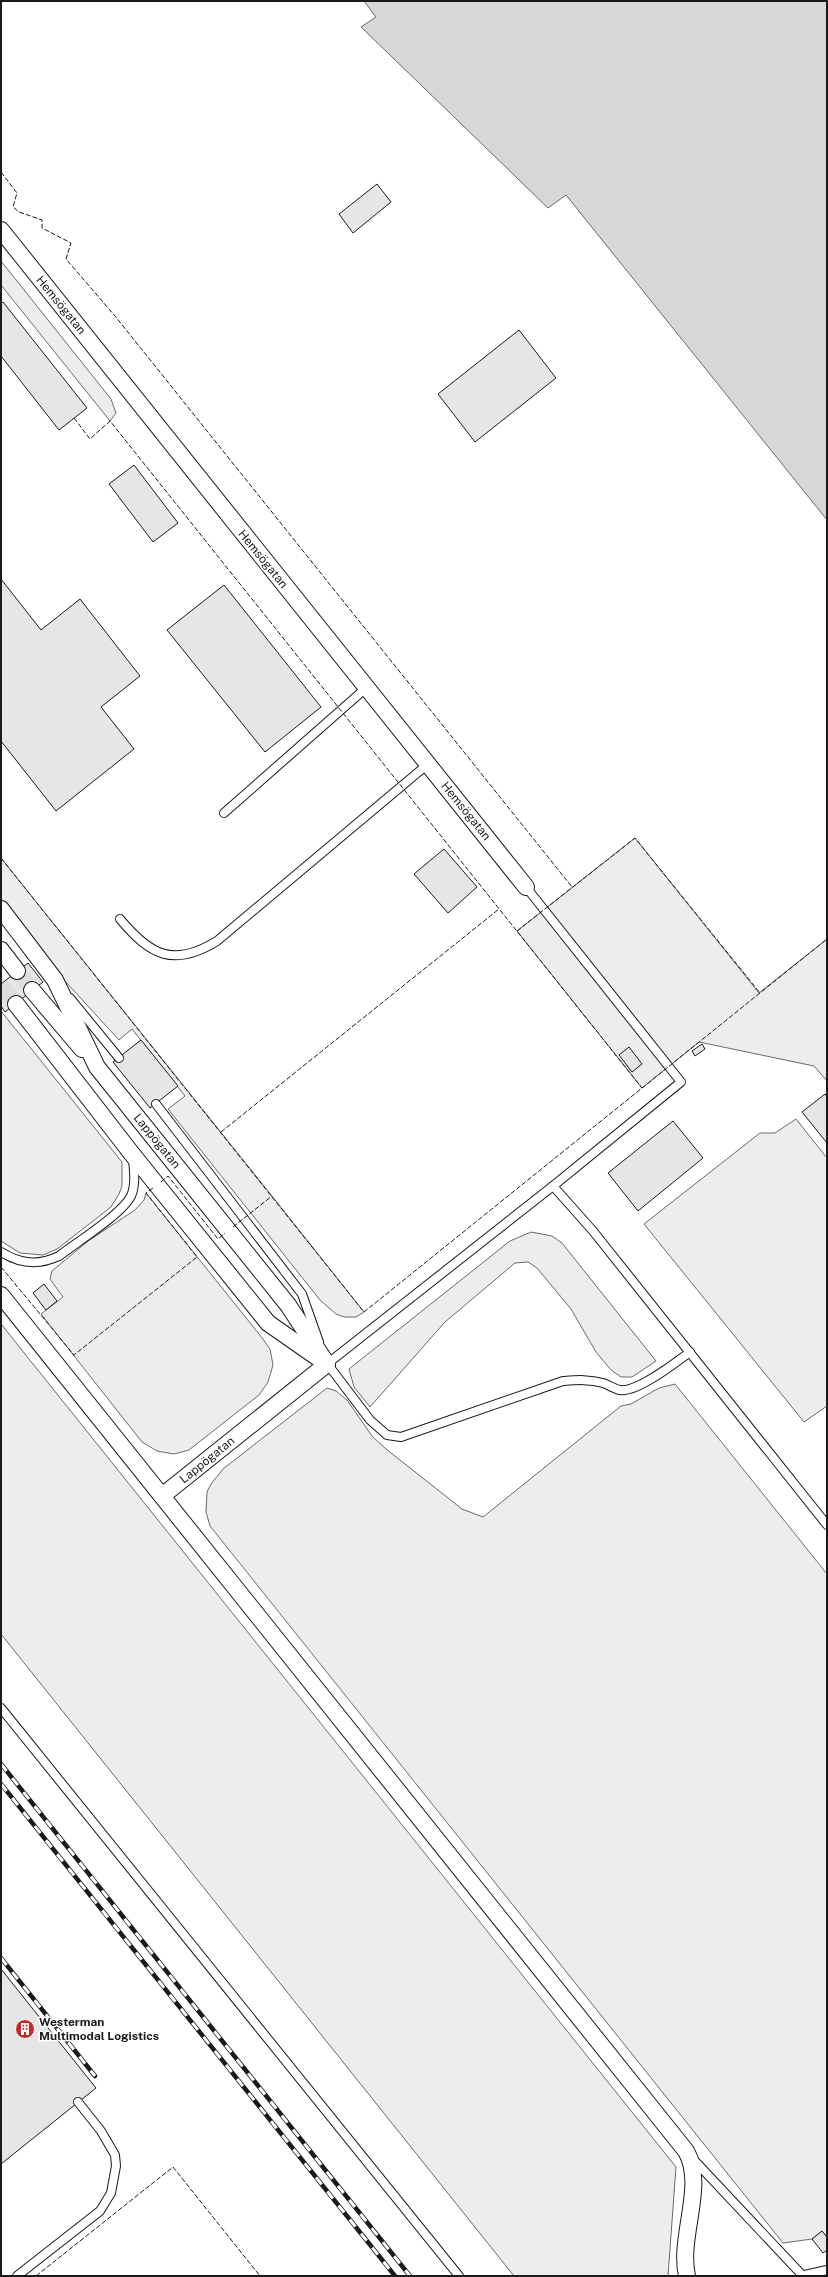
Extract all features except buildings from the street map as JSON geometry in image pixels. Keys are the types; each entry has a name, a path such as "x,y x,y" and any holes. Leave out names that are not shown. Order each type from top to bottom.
{"street":[{"name":"Hemsögatan","path":"1,230 526,887"},
{"name":"Lappögatan","path":"1,909 55,980 97,1067 288,1306 327,1364 162,1496"},
{"path":"1,950 17,971"},
{"path":"32,990 97,1067"},
{"path":"16,1004 132,1154 268,1323 327,1364"},
{"path":"1,1294 686,2151 691,2160 693,2175 684,2255 687,2276"}],"lane":[{"path":"224,813 366,688"},
{"path":"120,919 137,939 149,948 167,955 182,955 203,950 217,941 428,764"},
{"path":"327,1364 553,1186 681,1082 526,887"},
{"path":"55,980 119,1058"},
{"path":"156,1104 302,1294 327,1364 370,1420 386,1435 401,1437 563,1381 583,1379 604,1383 621,1390 641,1385 690,1352"},
{"path":"1,1252 21,1262 31,1264 50,1260 59,1256 116,1213 127,1202 133,1189 132,1154"},
{"path":"553,1186 690,1352 827,1524"},
{"path":"1,1708 459,2276"},
{"path":"18,2276 100,2210 106,2204 111,2193 116,2166 115,2154 101,2131 78,2102"},
{"path":"686,2151 801,2276 827,2270"}],"shaded area":[{"path":"364,1 827,1 827,520 566,195 548,208 361,27 376,17"},
{"path":"1,261 111,399 116,413 110,421 1,285"},
{"path":"635,838 759,993 827,939 827,1081 814,1066 699,1042 642,1088 517,931"},
{"path":"1,858 364,1312 356,1317 344,1317 336,1314 320,1300 168,1109 185,1096 132,1029 119,1040 64,980 1,901"},
{"path":"1,1011 122,1162 122,1186 111,1207 57,1249 43,1255 20,1253 1,1241"},
{"path":"796,1119 827,1158 827,1406 804,1422 644,1224 760,1133 775,1133"},
{"path":"146,1193 263,1339 270,1349 273,1365 268,1382 259,1395 189,1450 174,1454 157,1451 142,1442 41,1314 63,1297 50,1279 52,1271 88,1241 135,1210 144,1200"},
{"path":"531,1232 552,1236 562,1243 656,1361 632,1377 621,1377 611,1370 596,1352 571,1309 537,1268 528,1262 515,1263 445,1322 370,1407 354,1387 349,1369 510,1241"},
{"path":"1,1324 676,2167 668,2276 514,2276 1,1634"},
{"path":"675,1384 827,1574 827,2237 822,2231 812,2239 783,2243 210,1526 206,1512 207,1492 211,1484 223,1469 327,1388 336,1391 347,1400 372,1436 386,1449 462,1509 483,1517 621,1406 631,1404 659,1388"}],"tunnel":[{"path":"17,971 32,990"},
{"path":"1,986 16,1004"}],"railway":[{"path":"1,1764 410,2276"},
{"path":"1,1784 395,2276"},
{"path":"1,1958 95,2076"}],"fence":[{"path":"1,172 17,193 13,207 19,212 42,220 42,228 71,243 66,259 115,316 572,887"},
{"path":"74,418 90,439 110,421 642,1088"},
{"path":"517,931 635,838 760,993"},
{"path":"1,858 364,1312 827,939"},
{"path":"221,1132 499,909"},
{"path":"161,1182 168,1176 218,1239 225,1233"},
{"path":"1,1267 74,1355 197,1257 146,1193 153,1188"},
{"path":"233,1227 272,1196"},
{"path":"36,2276 173,2167 260,2276"}],"place":[{"name":"Westerman Multimodal Logistics","path":"25,2029"}]}
